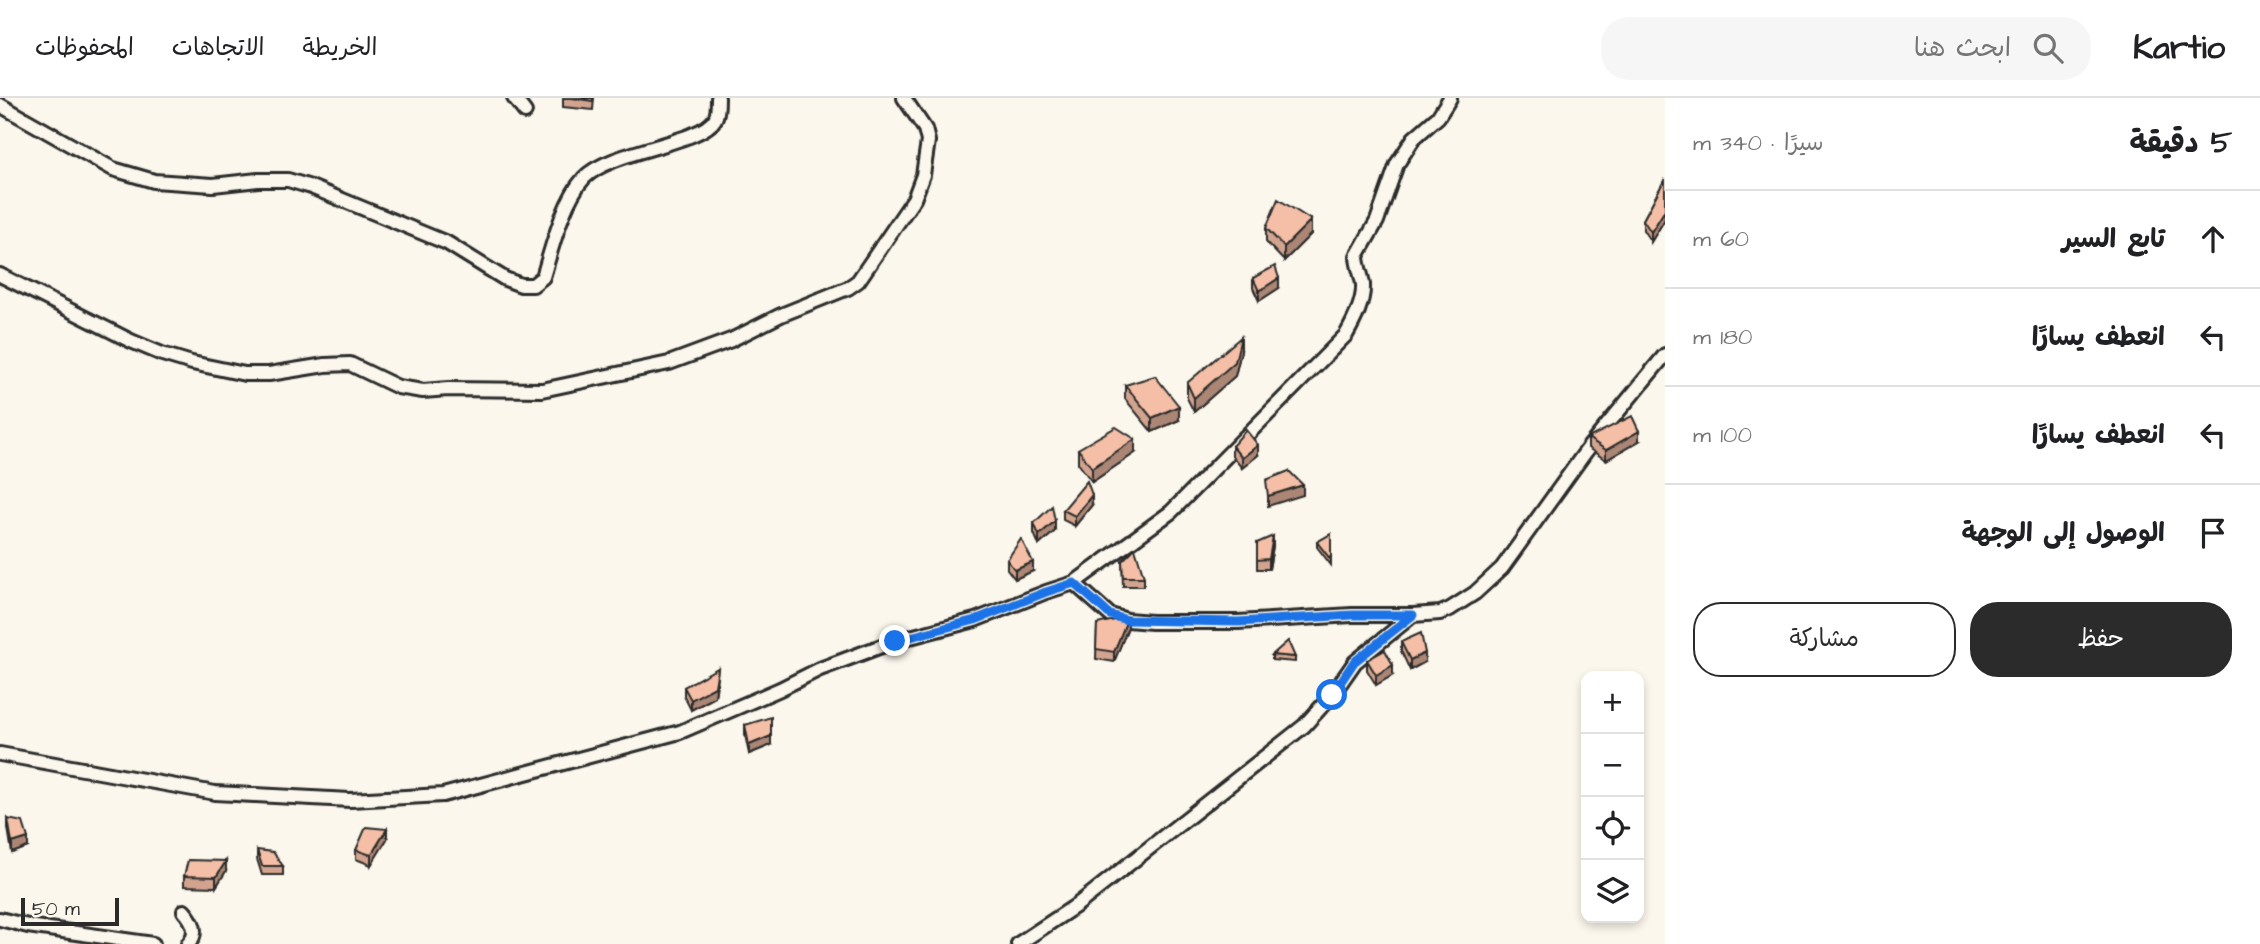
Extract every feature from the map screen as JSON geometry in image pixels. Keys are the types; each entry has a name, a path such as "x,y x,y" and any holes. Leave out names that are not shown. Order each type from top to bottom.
{"street":[{"path":"513,98 525,111"},
{"path":"0,105 113,169 154,181 214,186 258,180 288,180 447,243 505,279 521,285 533,285 542,277 571,201 585,177 604,163 670,143 706,128 715,119 718,98"},
{"path":"0,275 162,354 218,369 245,374 269,374 350,364 406,390 523,391 559,387 669,363 705,351 848,288 858,281 914,198 923,175 928,141 925,129 904,98"},
{"path":"0,754 188,789 241,796 349,800 443,795 680,732 780,689 820,668 895,641 975,620 1074,583 1171,512 1346,335 1362,295 1363,284 1357,256 1377,221 1397,164 1414,138 1438,117 1450,98"},
{"path":"1074,583 1110,615 1127,620 1238,622 1440,613 1475,593 1502,568 1589,447 1665,355"},
{"path":"1018,944 1077,905 1304,726 1332,695 1354,662 1413,615"},
{"path":"184,911 193,920 193,938 188,944"},
{"path":"0,919 28,926 153,944"}],"building":[{"path":"572,98 593,98 593,101"},
{"path":"1665,179 1665,210 1651,232 1643,220"},
{"path":"1278,199 1311,220 1284,247 1266,228"},
{"path":"1275,266 1279,278 1259,291 1253,278"},
{"path":"1241,337 1235,362 1194,398 1187,383"},
{"path":"1155,376 1179,406 1152,418 1125,385"},
{"path":"1632,416 1639,431 1606,450 1588,438"},
{"path":"1116,427 1135,439 1092,468 1078,449"},
{"path":"1246,430 1258,445 1242,458 1232,446"},
{"path":"1289,471 1303,485 1268,496 1266,480"},
{"path":"1087,481 1092,495 1075,516 1063,510"},
{"path":"1052,506 1055,521 1039,535 1034,523"},
{"path":"1331,534 1331,560 1317,542"},
{"path":"1273,536 1269,559 1257,560 1257,543"},
{"path":"1021,539 1033,562 1015,570 1007,560"},
{"path":"1135,548 1144,577 1123,577 1122,561"},
{"path":"1128,617 1114,652 1096,649 1097,624"},
{"path":"1421,633 1425,653 1410,660 1401,642"},
{"path":"1288,641 1295,657 1272,655"},
{"path":"1385,650 1393,665 1376,675 1367,660"},
{"path":"718,668 715,687 691,700 684,687"},
{"path":"771,717 771,736 749,745 745,725"},
{"path":"8,819 23,822 28,838 12,843"},
{"path":"366,827 387,829 371,855 356,850"},
{"path":"257,850 273,852 283,866 262,866"},
{"path":"188,860 226,861 216,877 184,876"}],"route":[{"path":"895,641 975,620 1074,583 1110,615 1127,620 1238,622 1352,615 1413,615 1354,662 1332,695"}]}
